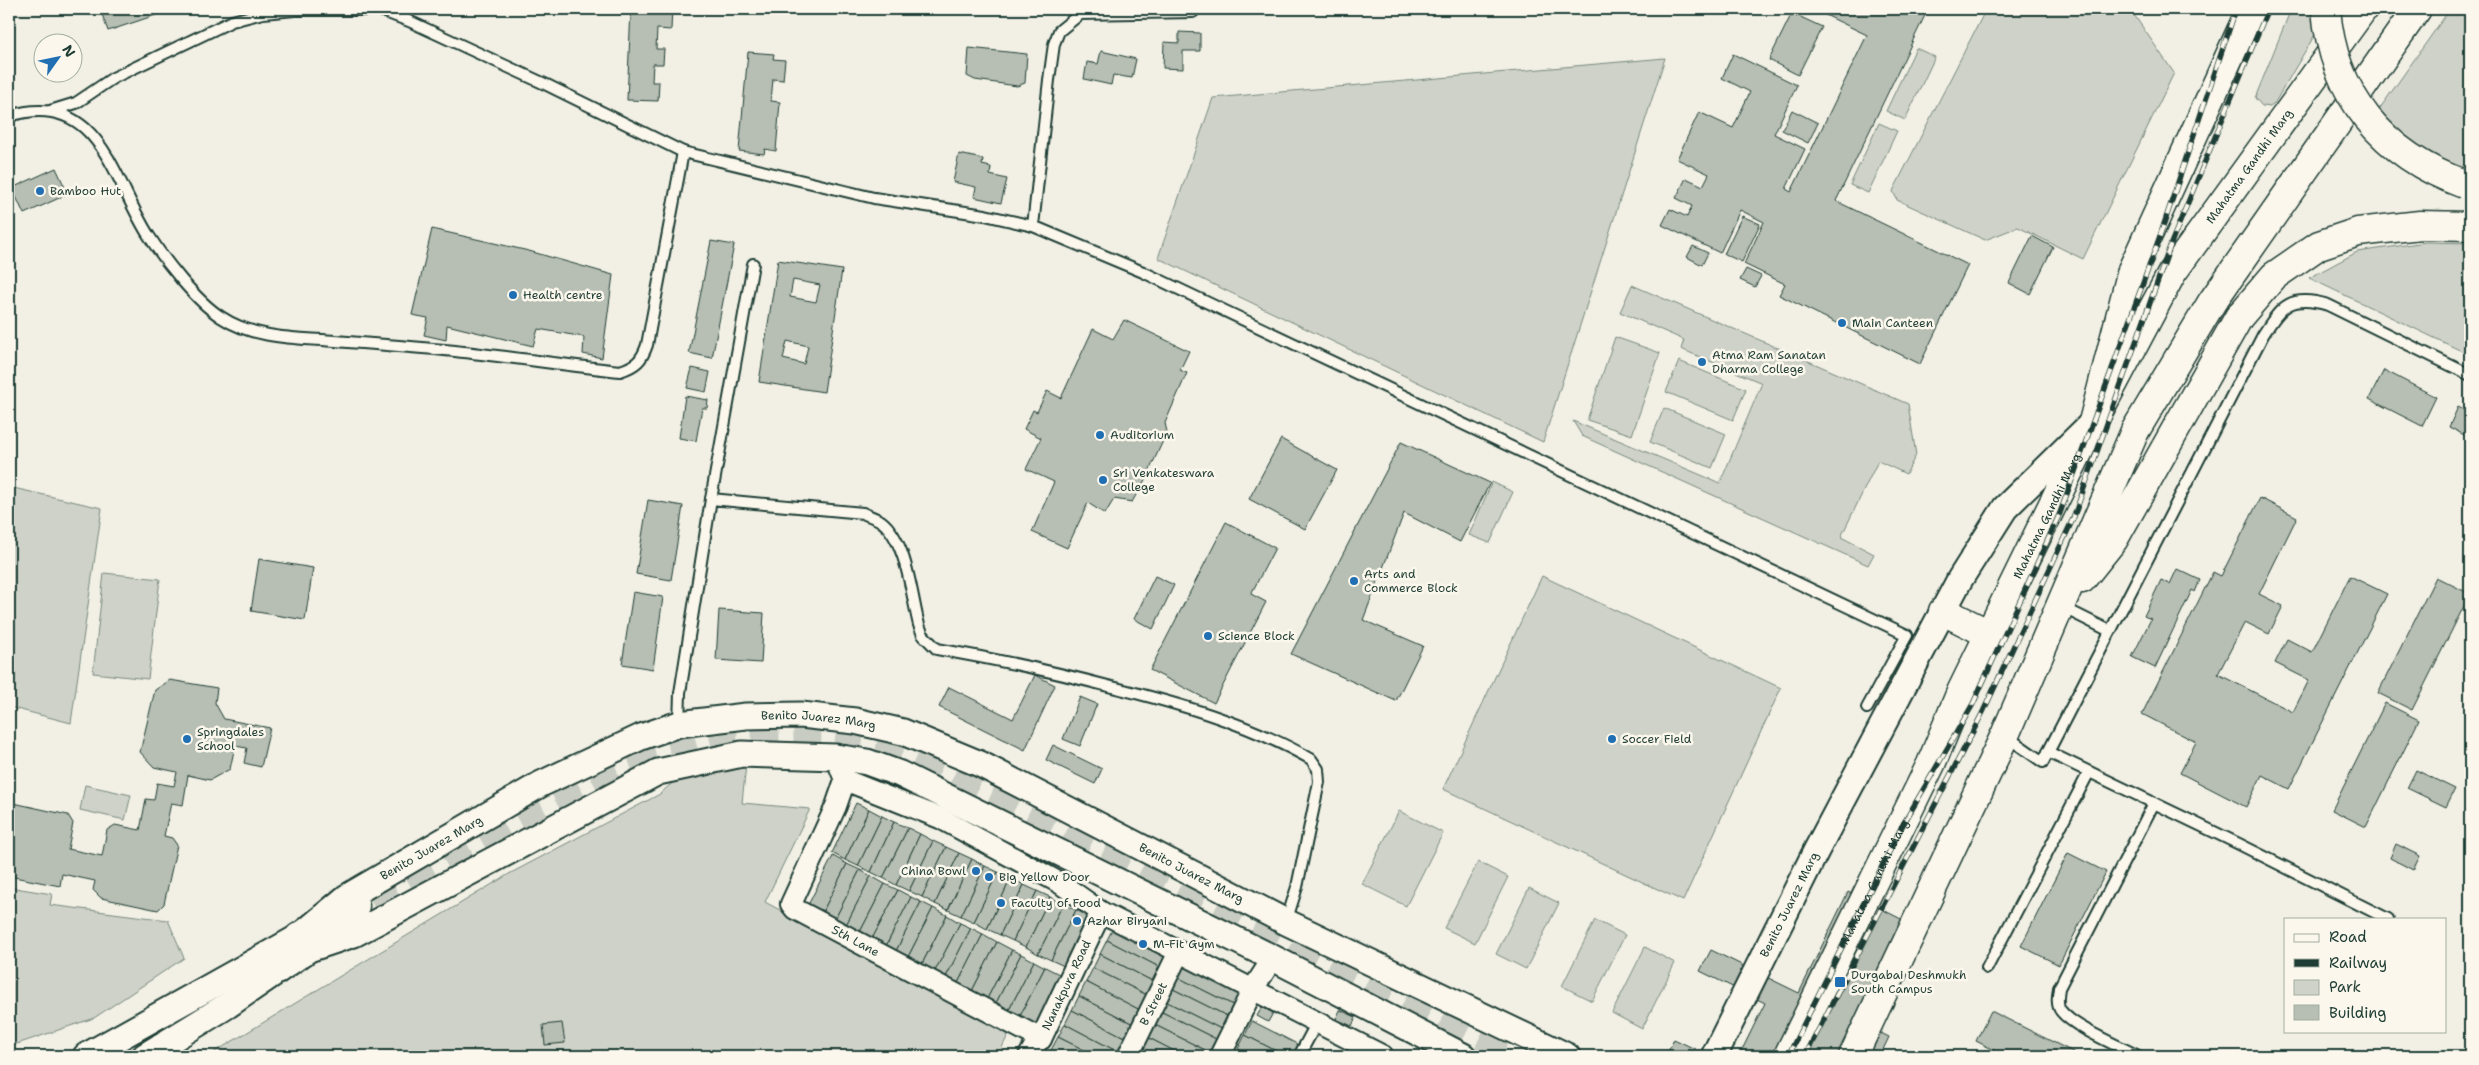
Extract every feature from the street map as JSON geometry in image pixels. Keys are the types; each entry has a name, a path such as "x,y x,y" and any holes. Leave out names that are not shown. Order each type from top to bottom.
{"main road":[{"path":"2093,422 2132,270 2251,9"},
{"path":"2326,9 2336,60 2348,89 2365,115 2386,139 2410,158 2438,174 2467,185"},
{"name":"Mahatma Gandhi Marg","path":"1788,1056 1931,764 1961,692 1989,634 2093,422 2172,273 2363,9"},
{"path":"1853,1056 2005,735 2140,423 2212,302 2417,9"},
{"path":"2060,606 2114,539 2235,323 2255,295 2274,276 2319,245 2358,232 2420,225 2470,226"},
{"path":"1943,611 1989,634"},
{"path":"304,943 356,913"}],"street":[{"name":"Benito Juarez Marg","path":"1714,1056 1816,851 1869,755 1943,611 2005,508 2093,422"},
{"name":"Benito Juarez Marg","path":"145,1056 228,1005 304,943 347,897 541,784 641,737 679,724 746,716 801,715 855,721 903,732 980,764 1286,922 1567,1056"},
{"name":"Benito Juarez Marg","path":"86,1056 304,943 354,934 658,772 742,754 841,768 867,762 900,774 1273,958 1463,1056"},
{"path":"841,768 940,818 1060,883 1101,912 1378,1055"},
{"name":"5th Lane","path":"841,768 836,806 791,904 795,909 1040,1039"},
{"name":"Nanakpura Road","path":"1029,1056 1040,1039 1101,912"},
{"name":"B Street","path":"1128,1056 1179,952"},
{"path":"1220,1056 1253,989 1273,958"}],"lane":[{"path":"9,116 50,111 76,103 113,78 232,21 263,13 295,10 380,10 409,21 547,85 683,152 874,198 985,215 1033,226 1143,272 1907,634 1867,708"},
{"path":"1033,226 1049,80 1054,44 1059,31 1080,14 1192,12"},
{"path":"50,111 76,120 98,140 116,169 149,236 180,276 221,317 246,330 278,336 455,351 620,372 634,367 643,357 648,345 683,152"},
{"path":"679,724 680,693 711,499 753,264"},
{"path":"2005,735 2043,762 2263,334 2278,311 2294,301 2311,300 2328,305 2470,375"},
{"path":"711,499 863,513 880,521 893,534 901,550 923,636 937,649 1044,670 1159,698 1211,714 1311,759 1318,769 1319,782 1297,887 1286,922"},
{"path":"2060,606 2110,631"},
{"path":"2048,752 2386,918"},
{"path":"1987,968 2089,772"},
{"path":"2138,1056 2073,1021 2060,1010 2057,998 2059,988 2154,803"},
{"path":"1299,1056 1316,1024"}],"green space":[{"path":"1986,9 2130,9 2174,73 2083,259 2018,227 1985,240 1897,200 1893,191"},
{"path":"2291,9 2330,9 2274,104 2270,107 2262,106 2255,98"},
{"path":"2450,9 2470,9 2470,177 2413,148 2378,111"},
{"path":"1916,48 1935,57 1905,120 1886,111"},
{"path":"1665,58 1543,442 1158,258 1213,98"},
{"path":"1879,123 1897,131 1868,193 1850,185"},
{"path":"2426,242 2470,243 2470,355 2309,278 2357,252"},
{"path":"1632,285 1908,404 1916,455 1906,474 1878,461 1841,537 1874,554 1868,565 1582,436 1573,421 1720,483 1762,383 1681,349 1684,340 1620,312"},
{"path":"1615,337 1660,353 1632,435 1587,420"},
{"path":"1679,361 1746,389 1733,420 1666,392"},
{"path":"1664,408 1726,434 1712,468 1650,442"},
{"path":"1492,482 1513,492 1490,543 1469,535"},
{"path":"9,487 102,508 71,723 9,707"},
{"path":"104,573 160,579 148,679 93,673"},
{"name":"Soccer Field","path":"1542,576 1781,688 1683,901 1443,789"},
{"path":"746,765 742,803 810,809 765,902 1009,1033 998,1056 208,1056 509,874 660,794 680,778 690,773 710,768"},
{"path":"85,785 131,795 125,820 80,810"},
{"path":"1399,811 1443,833 1406,906 1362,884"},
{"path":"1478,862 1508,877 1475,943 1444,928"},
{"path":"9,887 52,894 50,905 168,920 184,958 94,1018 9,1045"},
{"path":"1529,888 1559,903 1526,969 1496,954"},
{"path":"1595,920 1625,935 1592,1001 1562,986"},
{"path":"1645,947 1675,963 1642,1029 1612,1013"}],"building":[{"path":"100,9 174,9 108,31"},
{"path":"631,9 672,9 671,30 657,29 656,49 664,49 663,64 653,64 652,82 659,82 658,101 627,100"},
{"path":"1813,9 1928,9 1836,201 1968,265 1920,364 1779,295 1785,284 1744,264 1764,222 1740,210 1720,253 1662,225 1670,209 1687,217 1692,206 1676,198 1686,178 1703,186 1709,174 1677,159 1699,112 1733,128 1750,92 1722,78 1733,54 1797,85 1774,134 1805,149 1786,189 1791,192 1867,35"},
{"path":"1792,13 1822,27 1798,75 1769,60"},
{"path":"1179,32 1200,33 1200,51 1183,51 1183,69 1163,68 1164,42 1179,43"},
{"path":"969,48 1027,54 1025,83 1017,86 975,80 967,76"},
{"path":"1101,51 1136,59 1132,78 1113,75 1111,85 1084,79 1087,62 1098,64"},
{"path":"748,52 774,54 773,59 785,60 783,80 773,79 771,101 780,102 776,151 765,149 764,154 739,151"},
{"path":"1792,110 1818,123 1808,143 1782,130"},
{"path":"959,154 983,159 982,165 991,167 990,175 1007,179 1001,203 974,197 976,187 953,182"},
{"name":"Bamboo Hut","path":"56,168 68,194 24,214 12,188"},
{"path":"1742,216 1760,224 1742,262 1724,254"},
{"name":"Health centre","path":"432,229 529,251 613,275 602,358 583,354 584,337 538,329 533,346 447,325 446,340 424,335 428,318 412,315"},
{"path":"2032,236 2053,247 2030,294 2009,283"},
{"path":"711,241 734,245 712,358 689,353"},
{"path":"1693,246 1708,253 1702,265 1687,257"},
{"path":"778,260 842,270 824,392 759,382","holes":["793,280 820,285 816,302 790,297","787,341 808,346 804,364 783,359"]},
{"path":"1746,269 1761,276 1755,287 1740,280"},
{"name":"Auditorium","path":"1124,320 1189,351 1180,370 1187,373 1165,423 1167,432 1146,478 1132,502 1114,499 1105,514 1088,503 1067,548 1032,532 1054,482 1026,469 1041,438 1024,429 1033,410 1037,412 1047,391 1061,398 1093,329 1113,339"},
{"path":"692,368 710,372 706,392 687,388"},
{"path":"2384,370 2436,397 2422,426 2369,399"},
{"path":"685,396 708,400 707,408 702,408 696,441 679,438"},
{"path":"2458,407 2470,413 2470,438 2449,427"},
{"path":"1281,439 1337,470 1305,529 1249,499"},
{"name":"Arts and Commerce Block","path":"1401,442 1490,483 1460,542 1404,513 1363,620 1423,646 1396,701 1291,654"},
{"path":"2260,498 2297,517 2259,594 2283,606 2269,634 2245,622 2218,674 2293,712 2309,680 2275,663 2287,639 2312,652 2350,576 2387,594 2289,789 2262,775 2246,807 2180,773 2196,742 2142,714 2213,572 2221,576"},
{"path":"648,500 683,506 671,580 636,574"},
{"name":"Science Block","path":"1226,522 1275,548 1251,594 1266,602 1214,703 1150,670"},
{"path":"259,559 313,568 305,620 251,611"},
{"path":"2177,569 2200,580 2195,592 2192,590 2155,668 2132,657 2151,619 2144,616 2161,580 2170,584"},
{"path":"1155,576 1174,585 1153,629 1134,619"},
{"path":"2436,577 2470,594 2412,710 2378,693"},
{"path":"633,592 663,597 653,669 622,664"},
{"path":"719,610 764,613 761,663 716,660"},
{"path":"1035,675 1055,685 1025,750 939,707 949,687 1013,719"},
{"path":"170,680 217,688 215,703 224,719 270,728 261,767 244,763 247,748 235,746 230,769 210,780 188,775 183,805 171,803 164,836 172,838 177,845 164,904 158,910 101,898 93,890 95,881 62,874 60,886 9,876 9,802 68,815 73,823 68,849 102,856 107,830 115,825 140,830 146,799 154,800 157,783 174,786 177,772 154,767 140,752 155,690"},
{"path":"1080,697 1097,704 1080,746 1063,739"},
{"path":"2385,703 2419,720 2366,827 2332,810"},
{"path":"1053,745 1102,769 1095,784 1046,760"},
{"path":"2416,770 2455,789 2446,807 2407,788"},
{"path":"856,803 869,809 845,860 832,853"},
{"path":"869,809 882,816 858,866 845,860"},
{"path":"882,816 894,822 871,872 858,866"},
{"path":"894,822 908,828 883,878 871,872"},
{"path":"908,828 920,834 896,885 883,878"},
{"path":"920,834 933,841 909,891 896,885"},
{"path":"933,841 946,847 922,897 909,891"},
{"path":"2396,844 2420,856 2413,870 2390,858"},
{"path":"946,847 959,853 935,904 922,897"},
{"path":"959,853 972,859 948,910 935,904"},
{"path":"2068,853 2106,872 2059,965 2021,946"},
{"path":"833,856 847,864 822,913 808,905"},
{"path":"972,859 985,866 961,916 948,910"},
{"path":"847,864 860,870 835,919 822,913"},
{"path":"985,866 998,872 974,922 961,916"},
{"path":"860,870 871,876 846,925 835,919"},
{"path":"998,872 1011,878 987,929 974,922"},
{"path":"871,876 885,884 860,932 846,925"},
{"path":"1011,878 1024,885 1000,935 987,929"},
{"path":"885,884 898,890 872,939 860,932"},
{"path":"1024,885 1037,891 1013,941 1000,935"},
{"path":"898,890 911,897 886,946 872,939"},
{"path":"1037,891 1050,897 1026,947 1013,941"},
{"name":"Durgabai Deshmukh South Campus","path":"1848,892 1905,921 1857,1021 1889,1037 1880,1056 1739,1056 1765,1003 1700,971 1711,950 1799,993"},
{"path":"911,897 921,902 896,951 886,946"},
{"path":"1050,897 1063,904 1038,954 1026,947"},
{"path":"921,902 933,908 908,957 896,951"},
{"path":"1063,904 1076,910 1051,960 1038,954"},
{"path":"933,908 947,915 922,964 908,957"},
{"path":"1076,910 1088,916 1064,966 1051,960"},
{"path":"947,915 960,923 935,971 922,964"},
{"path":"960,923 971,928 946,977 935,971"},
{"path":"1114,926 1170,955 1163,969 1107,940"},
{"path":"971,928 983,934 958,983 946,977"},
{"path":"983,934 997,942 972,991 958,983"},
{"path":"1107,940 1163,969 1156,983 1100,954"},
{"path":"997,942 1012,950 987,999 972,991"},
{"path":"1012,950 1021,954 996,1003 987,999"},
{"path":"1021,954 1034,961 1009,1010 996,1003"},
{"path":"1100,954 1156,983 1149,996 1093,968"},
{"path":"1034,961 1045,967 1020,1016 1009,1010"},
{"path":"1184,963 1240,992 1233,1005 1177,977"},
{"path":"1045,967 1061,975 1036,1024 1020,1016"},
{"path":"1093,968 1149,996 1142,1011 1086,982"},
{"path":"1177,977 1233,1005 1227,1016 1171,988"},
{"path":"1086,982 1142,1011 1135,1025 1079,996"},
{"path":"1171,988 1227,1016 1221,1029 1165,1001"},
{"path":"1079,996 1135,1025 1128,1039 1072,1010"},
{"path":"1165,1001 1221,1029 1216,1039 1160,1011"},
{"path":"1262,1007 1273,1013 1268,1022 1257,1016"},
{"path":"1072,1010 1128,1039 1120,1053 1065,1024"},
{"path":"1340,1010 1356,1017 1352,1026 1336,1019"},
{"path":"1160,1011 1216,1039 1209,1052 1153,1024"},
{"path":"1991,1011 2081,1056 2006,1056 1976,1041"},
{"path":"1252,1021 1301,1046 1296,1056 1286,1056 1245,1035"},
{"path":"562,1023 565,1043 545,1045 543,1025"},
{"path":"1065,1024 1120,1053 1118,1056 1096,1056 1058,1037"},
{"path":"1153,1024 1209,1052 1207,1056 1184,1056 1147,1037"},
{"path":"1245,1035 1286,1056 1251,1056 1238,1049"},
{"path":"1058,1037 1096,1056 1063,1056 1051,1050"},
{"path":"1147,1037 1184,1056 1151,1056 1140,1051"},
{"path":"1674,1039 1695,1049 1691,1056 1666,1056"}],"tunnel":[{"path":"369,898 592,774 650,754 735,735 831,735 891,745 1006,797 1250,926 1507,1056"}],"railway":[{"path":"1788,1056 1901,828 1973,704 2060,513 2160,236 2236,9"},
{"path":"1805,1056 1983,712 2073,519 2172,241 2268,9"}],"place":[{"name":"Bamboo Hut","path":"40,191"},
{"name":"Health centre","path":"513,295"},
{"name":"Main Canteen","path":"1842,323"},
{"name":"Atma Ram Sanatan Dharma College","path":"1702,362"},
{"name":"Auditorium","path":"1100,435"},
{"name":"Sri Venkateswara College","path":"1103,480"},
{"name":"Arts and Commerce Block","path":"1354,581"},
{"name":"Science Block","path":"1208,636"},
{"name":"Springdales School","path":"187,739"},
{"name":"Soccer Field","path":"1612,739"},
{"name":"China Bowl","path":"976,871"},
{"name":"Big Yellow Door","path":"989,877"},
{"name":"Faculty of Food","path":"1001,903"},
{"name":"Azhar Biryani","path":"1077,921"},
{"name":"M-Fit Gym","path":"1143,944"},
{"name":"Durgabai Deshmukh South Campus","path":"1840,982"}]}
